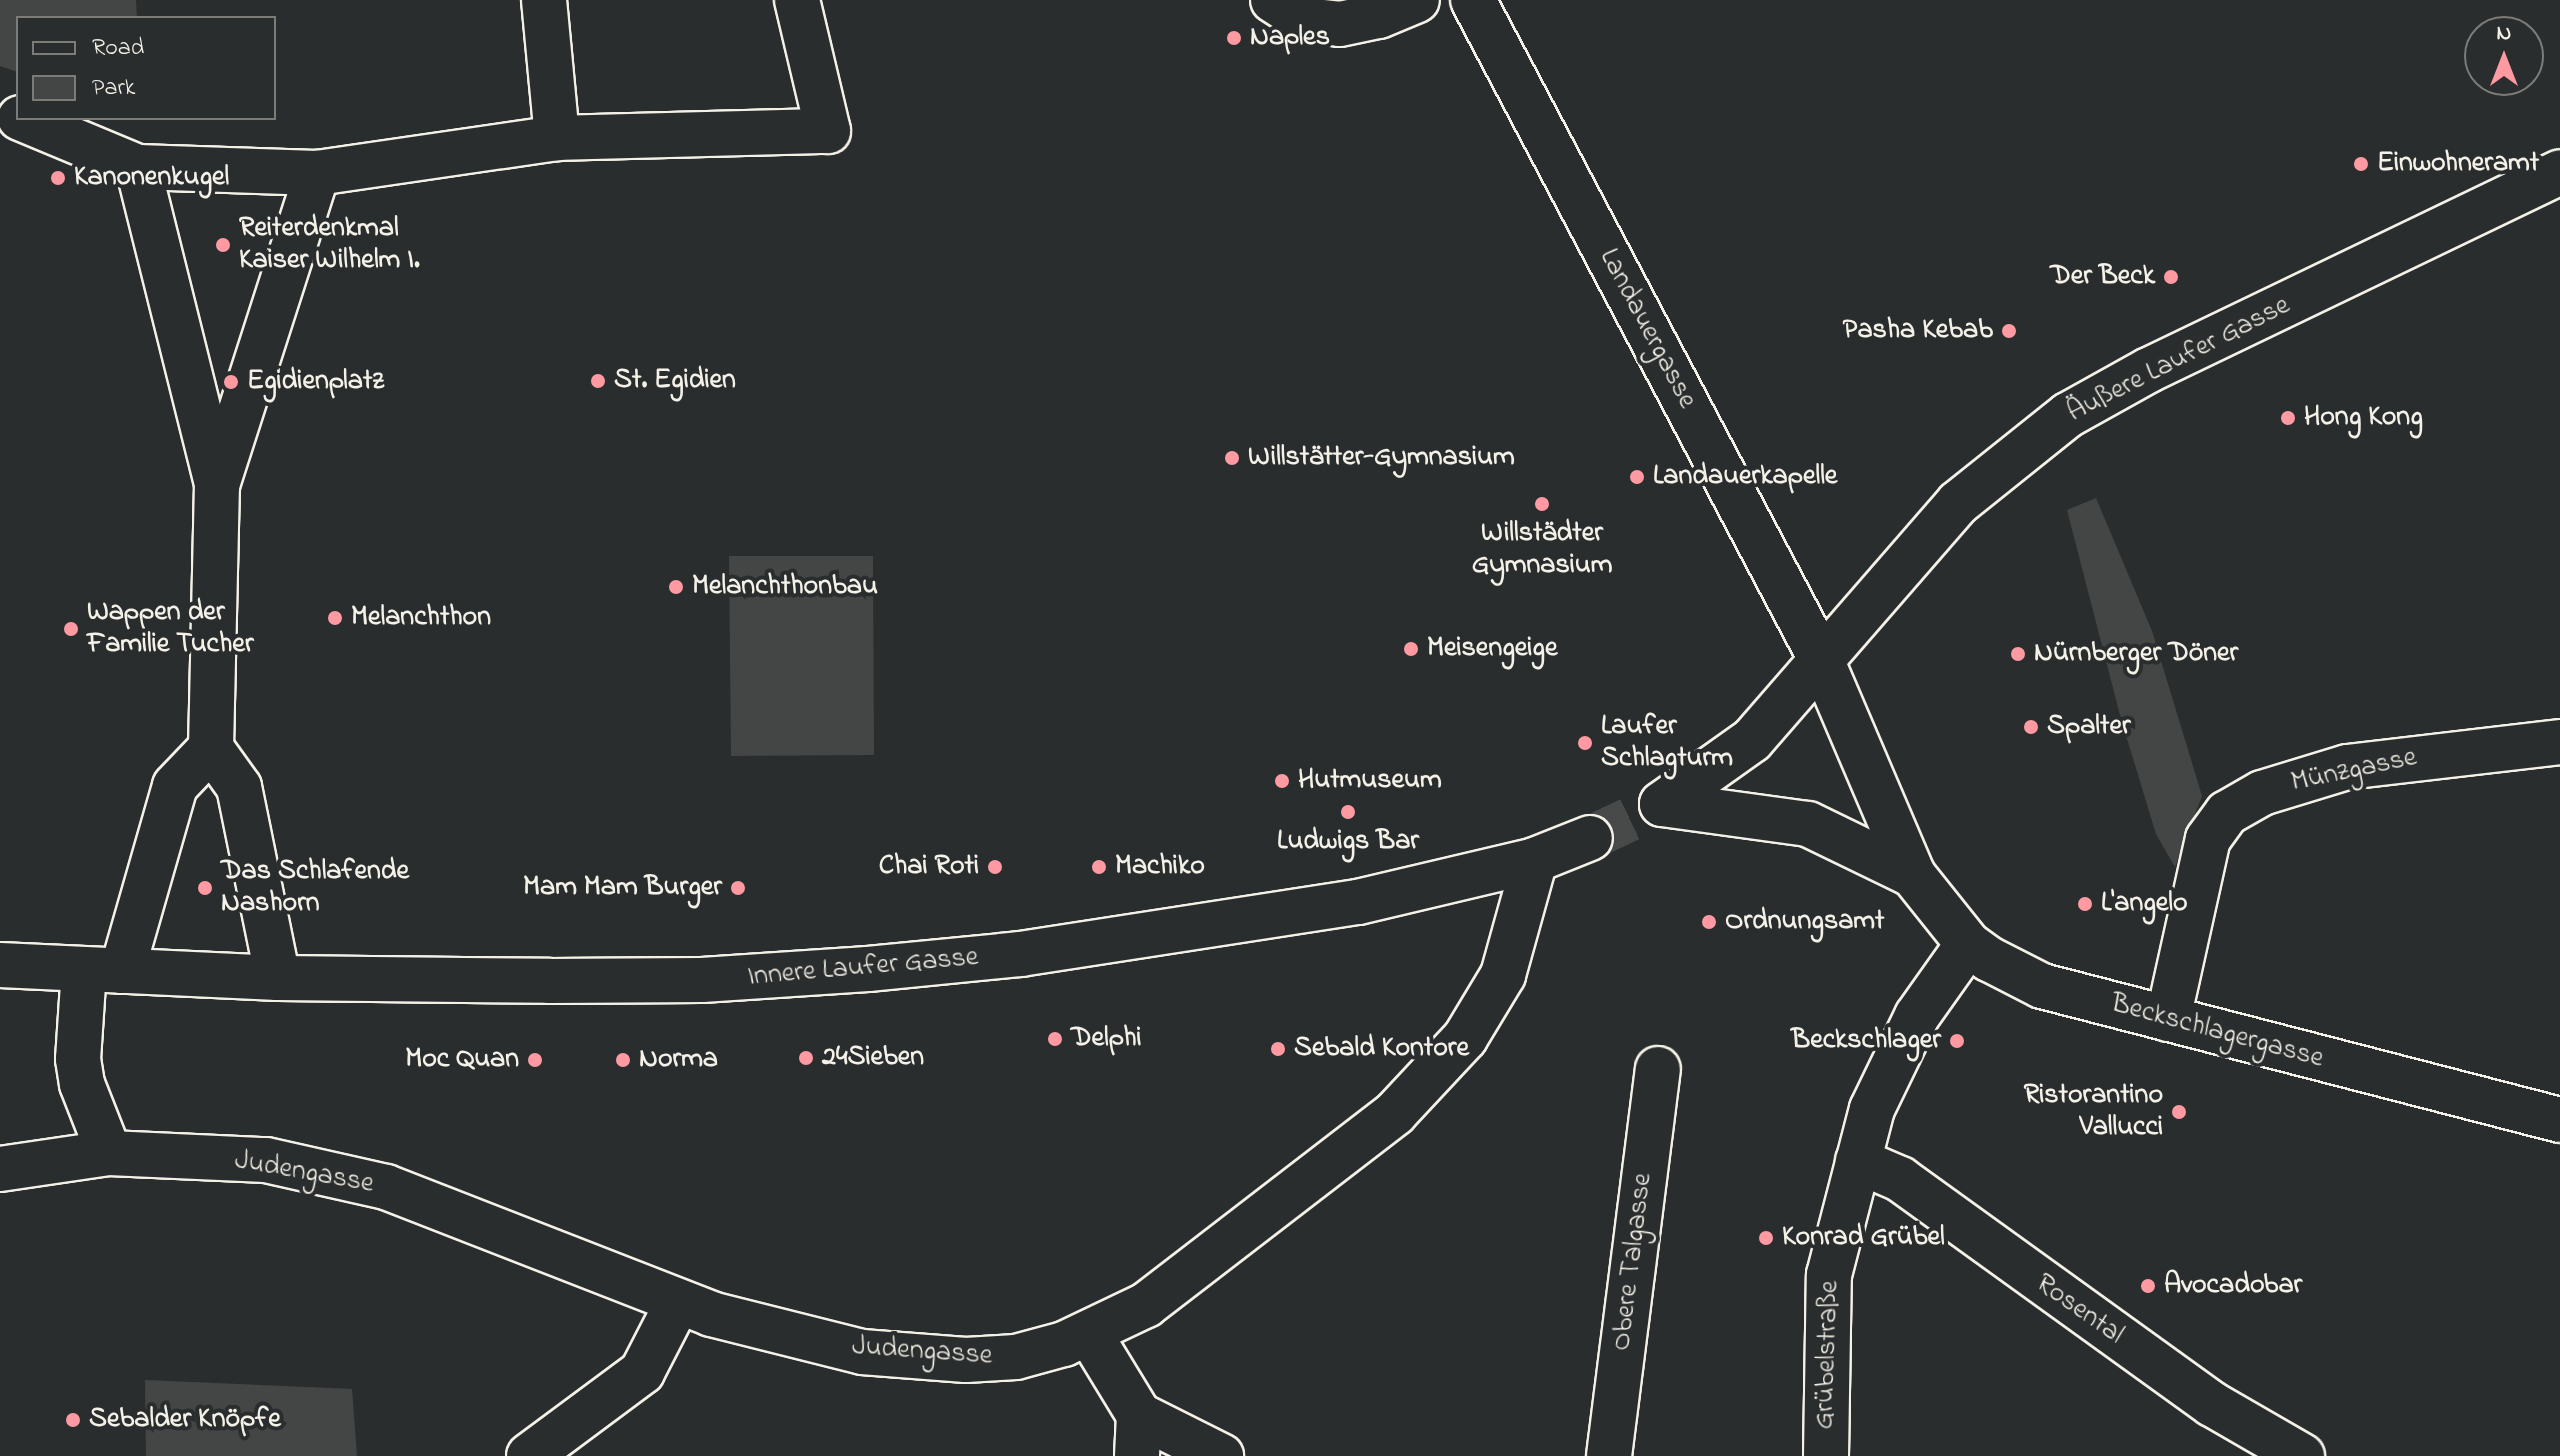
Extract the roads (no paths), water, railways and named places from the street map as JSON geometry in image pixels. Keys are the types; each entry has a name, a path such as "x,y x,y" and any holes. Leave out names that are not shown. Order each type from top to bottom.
{"street":[{"path":"544,0 557,138"},
{"path":"24,120 138,167 317,173 557,138 828,131 797,0"},
{"path":"1273,0 1304,20 1340,24 1379,16 1417,0"},
{"name":"Landauergasse","path":"1473,0 1821,659 1913,875"},
{"path":"138,167 217,485 211,748 239,787 278,978"},
{"name":"Äußere Laufer Gasse","path":"1913,875 1808,824 1662,804 1752,740 1958,503 2068,415 2149,370 2560,172"},
{"path":"217,485 317,173"},
{"name":"Münzgasse","path":"2168,1019 2208,839 2227,813 2262,793 2347,767 2560,742"},
{"path":"109,1153 82,1084 78,1059 103,970 175,786 211,748"},
{"name":"Innere Laufer Gasse","path":"0,965 278,978 702,980 927,964 1342,904 1535,860 1590,838"},
{"name":"Judengasse","path":"0,1169 109,1153 266,1160 386,1187 678,1302 862,1352 966,1360 1016,1357 1089,1333 1146,1305 1395,1113 1465,1038 1503,975 1535,860"},
{"name":"Beckschlagergasse","path":"1913,875 1968,944 2042,986 2560,1120"},
{"name":"Grübelstraße","path":"1826,1456 1829,1275 1858,1161 1883,1080 1917,1016 1968,944"},
{"name":"Obere Talgasse","path":"1609,1456 1658,1069"},
{"name":"Rosental","path":"1858,1161 1900,1179 2212,1404 2302,1456"},
{"path":"529,1456 642,1372 678,1302"},
{"path":"1089,1333 1138,1435 1221,1456"}],"tunnel":[{"path":"1590,838 1662,804"}],"place":[{"name":"Naples","path":"1234,38"},
{"name":"Einwohneramt","path":"2361,164"},
{"name":"Kanonenkugel","path":"58,178"},
{"name":"Reiterdenkmal Kaiser Wilhelm I.","path":"223,245"},
{"name":"Der Beck","path":"2171,277"},
{"name":"Pasha Kebab","path":"2009,331"},
{"name":"St. Egidien","path":"598,381"},
{"name":"Egidienplatz","path":"231,382"},
{"name":"Hong Kong","path":"2288,418"},
{"name":"Willstätter-Gymnasium","path":"1232,458"},
{"name":"Landauerkapelle","path":"1637,477"},
{"name":"Willstädter Gymnasium","path":"1542,504"},
{"name":"Melanchthonbau","path":"676,587"},
{"name":"Melanchthon","path":"335,618"},
{"name":"Wappen der Familie Tucher","path":"71,629"},
{"name":"Meisengeige","path":"1411,649"},
{"name":"Nürnberger Döner","path":"2018,654"},
{"name":"Spalter","path":"2031,727"},
{"name":"Laufer Schlagturm","path":"1585,743"},
{"name":"Hutmuseum","path":"1282,781"},
{"name":"Ludwigs Bar","path":"1348,812"},
{"name":"Chai Roti","path":"995,867"},
{"name":"Machiko","path":"1099,867"},
{"name":"Das Schlafende Nashorn","path":"205,888"},
{"name":"Mam Mam Burger","path":"738,888"},
{"name":"L'angelo","path":"2085,904"},
{"name":"Ordnungsamt","path":"1709,922"},
{"name":"Delphi","path":"1055,1039"},
{"name":"Beckschlager","path":"1957,1041"},
{"name":"Sebald Kontore","path":"1278,1049"},
{"name":"24Sieben","path":"806,1058"},
{"name":"Moc Quan","path":"535,1060"},
{"name":"Norma","path":"623,1060"},
{"name":"Ristorantino Vallucci","path":"2179,1112"},
{"name":"Konrad Grübel","path":"1766,1238"},
{"name":"Avocadobar","path":"2148,1286"},
{"name":"Sebalder Knöpfe","path":"73,1420"}]}
